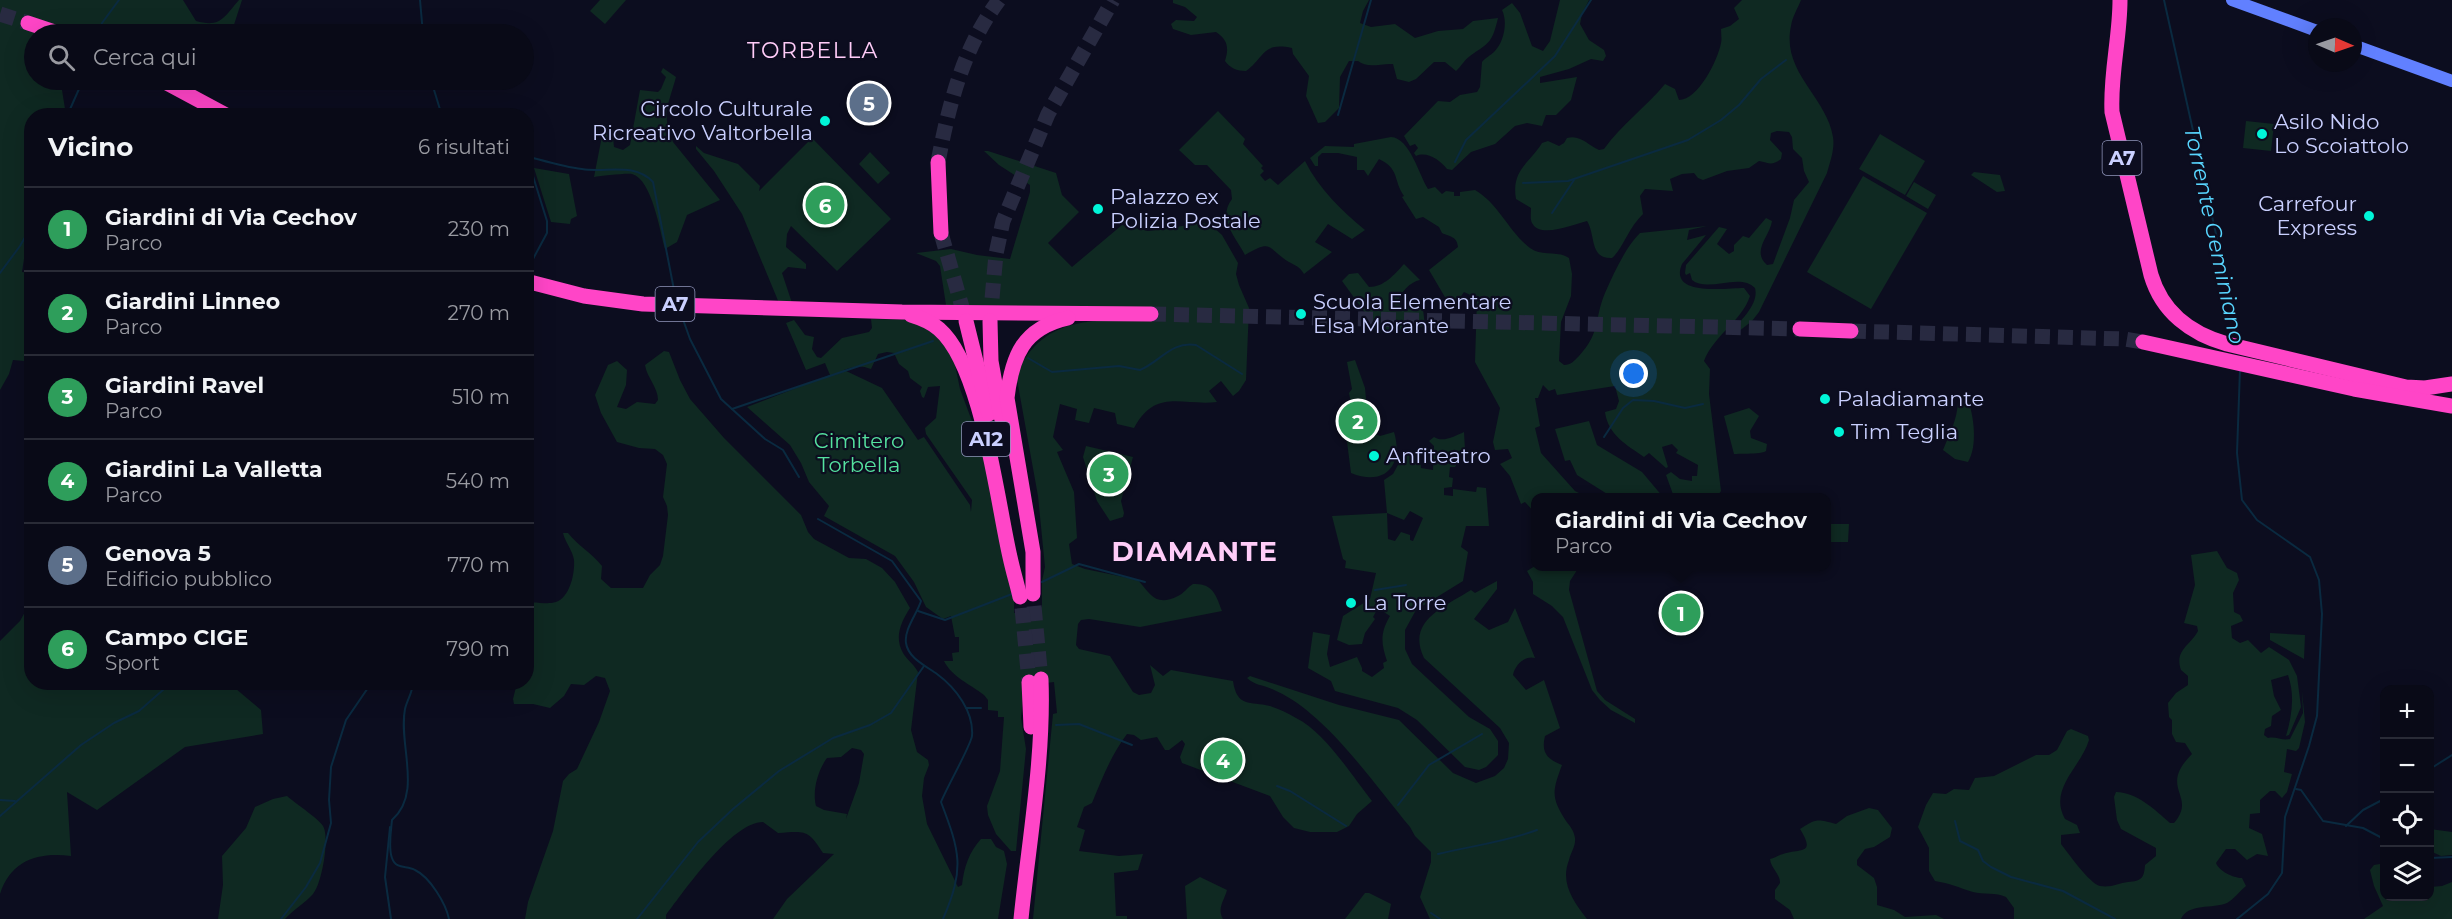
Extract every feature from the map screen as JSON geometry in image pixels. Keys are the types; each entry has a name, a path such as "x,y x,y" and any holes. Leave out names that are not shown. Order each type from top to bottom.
{"highway":[{"name":"A7","path":"2120,0 2119,33 2111,97 2112,112 2151,275 2157,292 2168,309 2191,329 2215,341 2399,385 2425,388 2452,384"},
{"path":"183,90 214,108"},
{"path":"938,162 941,233"},
{"name":"A7","path":"534,283 584,296 643,304 902,312 1151,314"},
{"name":"A12","path":"902,312 924,319 940,330 957,353 970,381 1027,601"},
{"path":"1027,601 1033,552 1007,398 1012,365 1023,344 1043,328 1068,318 1106,314"},
{"name":"A12","path":"966,321 981,377 1027,601"},
{"name":"A12","path":"990,321 994,382 1027,601"},
{"path":"1800,329 1851,331"},
{"path":"2143,342 2383,395 2452,406"},
{"path":"2383,395 2452,415"},
{"path":"1011,919 1035,680 1042,724 1021,919"}],"main road":[{"path":"2232,0 2308,29"},
{"path":"2362,48 2452,81"}],"green space":[{"path":"0,0 183,0 196,21 211,23 221,20 239,0 242,0 234,24 24,24 24,90 62,90 65,108 24,108 24,259 22,272 24,272 24,361 13,360 9,374 0,390"},
{"path":"600,0 626,0 605,24 590,11"},
{"path":"1173,0 1369,0 1360,23 1371,27 1395,24 1415,38 1438,31 1463,29 1473,21 1498,18 1489,41 1456,71 1445,62 1434,62 1416,79 1409,82 1397,79 1393,64 1370,65 1349,61 1340,77 1339,108 1325,122 1318,123 1306,96 1309,76 1293,54 1292,48 1275,47 1265,52 1246,71 1234,69 1225,61 1226,45 1223,38 1216,32 1191,35 1173,29 1171,24 1176,20 1194,21 1197,17 1185,7 1173,3"},
{"path":"1560,0 1589,0 1580,24 1589,40 1604,50 1606,56 1603,61 1591,59 1569,69 1540,77 1540,83 1577,77 1571,100 1556,115 1546,115 1542,126 1527,123 1515,126 1495,144 1471,152 1452,170 1429,156 1416,156 1414,153 1418,148 1415,144 1410,146 1404,136 1438,101 1450,102 1460,95 1477,92 1480,87 1482,62 1497,48 1503,38 1505,20 1502,10 1512,3 1520,13 1532,46 1543,51 1550,41"},
{"path":"1742,0 1801,0 1791,26 1792,57 1829,123 1833,142 1827,173 1759,312 1738,332 1734,329 1752,305 1756,294 1755,288 1741,282 1699,283 1692,280 1690,273 1686,275 1686,265 1719,227 1727,229 1717,244 1729,254 1734,251 1734,245 1743,236 1749,238 1766,218 1772,221 1761,254 1767,265 1773,264 1790,218 1794,200 1809,182 1802,158 1793,149 1789,132 1771,133 1770,140 1782,153 1781,159 1775,163 1759,161 1749,168 1727,171 1703,180 1694,173 1682,174 1670,179 1673,191 1645,189 1640,196 1643,214 1612,258 1600,255 1596,250 1587,221 1558,229 1536,228 1531,221 1531,208 1516,199 1515,189 1522,168 1542,143 1548,141 1559,146 1567,138 1576,137 1599,150 1604,149 1665,84 1675,89 1679,100 1693,93 1706,78 1716,59 1721,41 1721,29 1739,19 1734,8"},
{"path":"663,68 676,77 667,116 673,142 720,200 687,215 677,242 665,249 650,195 639,178 632,174 594,177 603,131 612,129 614,147 623,150 630,145 640,90 658,92 666,77 661,72"},
{"path":"1218,111 1245,139 1243,144 1263,166 1261,168 1264,171 1260,175 1265,181 1270,178 1278,185 1305,161 1331,198 1365,230 1352,239 1328,224 1315,242 1332,252 1304,274 1270,247 1261,247 1245,255 1227,220 1226,214 1232,199 1231,190 1207,165 1195,165 1179,150"},
{"path":"2246,121 2274,124 2271,151 2243,148"},
{"path":"1880,134 1925,161 1905,195 1859,169"},
{"path":"1391,137 1398,139 1409,150 1428,189 1435,187 1442,194 1446,191 1454,192 1454,196 1460,196 1460,192 1475,190 1490,202 1530,248 1569,258 1572,274 1571,296 1561,322 1559,361 1564,365 1576,360 1591,340 1612,277 1625,253 1640,233 1707,226 1689,230 1687,240 1706,235 1682,264 1680,275 1683,282 1701,288 1744,288 1750,296 1741,313 1714,343 1704,361 1710,369 1709,394 1720,493 1673,493 1666,475 1671,472 1680,479 1692,481 1692,476 1697,476 1698,465 1676,453 1678,450 1672,444 1662,447 1668,467 1666,468 1649,453 1644,457 1625,444 1610,427 1605,412 1616,409 1619,401 1615,386 1557,395 1555,389 1549,391 1543,385 1538,398 1535,398 1540,426 1535,428 1541,453 1579,493 1531,493 1531,509 1525,502 1521,504 1510,476 1500,464 1512,458 1508,449 1495,450 1493,442 1500,408 1475,362 1477,298 1464,292 1455,305 1449,304 1429,270 1458,247 1456,241 1423,217 1416,219 1402,197 1404,196 1393,171 1379,159 1368,176 1364,170 1357,170 1357,157 1338,153 1322,153 1318,157 1318,166 1315,166 1310,158 1325,146 1354,147 1354,144"},
{"path":"812,138 891,219 837,271 791,226 787,234 786,247 806,264 806,269 788,267 782,273 793,306 779,303 742,214 696,146 704,153 738,164 760,186 759,191"},
{"name":"Cimitero Torbella","path":"984,151 1056,173 1062,195 1079,212 1048,243 1072,267 1122,225 1148,231 1203,223 1212,226 1222,235 1238,263 1236,274 1249,308 1246,380 1233,396 1221,381 1209,391 1217,402 1160,403 1142,416 1134,428 1117,424 1115,413 1094,408 1089,423 1075,420 1077,409 1060,404 1053,437 1063,450 1057,452 1074,492 1077,538 1069,544 1072,564 1138,580 1151,595 1159,600 1178,596 1193,584 1200,584 1213,591 1222,611 1140,627 1089,619 1081,620 1078,624 1076,645 1079,649 1110,656 1133,692 1139,695 1151,693 1155,685 1150,665 1163,676 1171,670 1233,681 1235,690 1241,699 1283,711 1317,733 1372,801 1357,814 1349,826 1337,832 1310,832 1294,828 1283,817 1270,796 1182,763 1180,757 1185,744 1182,740 1169,750 1165,750 1157,737 1141,740 1134,735 1127,734 1103,776 1092,803 1084,807 1077,827 1085,830 1079,851 1119,856 1143,854 1138,870 1114,873 1116,916 1127,916 1127,919 1033,919 1053,714 1057,713 1054,682 1024,686 1021,718 1026,749 1016,851 1011,851 996,834 988,815 987,806 1000,771 1004,717 998,717 998,711 988,710 988,700 984,695 947,667 944,661 953,661 952,653 959,652 959,637 955,637 951,616 943,619 926,607 914,582 895,556 824,516 829,506 809,482 790,445 747,407 830,375 825,363 806,370 786,323 794,320 805,335 814,337 812,349 817,357 821,358 842,338 869,332 872,328 871,319 917,320 930,327 953,355 960,389 988,464 1014,597 1014,613 1042,607 1042,581 1045,567 1038,496 1016,374 1028,354 1042,340 1057,330 1092,321 1154,319 946,305 940,266 936,261 916,253 951,249 1010,259 1030,192 1030,185 999,165","holes":["894,353 899,364 908,371 910,378 922,387 920,391 922,397 924,398 928,387 940,386 936,418 925,428 926,434 972,500 971,512 970,505 924,437 918,440 882,388 844,370 858,366 871,369 878,354"]},
{"path":"870,152 890,173 878,184 859,164"},
{"path":"534,168 569,174 577,216 571,219 570,224 551,222"},
{"path":"1974,172 2000,175 2005,191 1997,192 1971,175"},
{"path":"1863,176 1927,213 1871,309 1807,272"},
{"path":"1914,182 1936,195 1928,209 1906,196"},
{"path":"1404,264 1420,280 1406,288 1398,303 1403,308 1420,305 1423,309 1425,326 1376,333 1369,318 1342,281 1349,274 1358,273 1369,287 1379,285 1388,280"},
{"path":"664,351 669,352 690,399 724,438 801,515 808,532 814,539 849,558 866,559 882,568 895,582 910,608 901,624 899,641 903,653 918,672 911,730 917,752 928,760 929,765 924,778 922,796 927,824 958,887 962,885 970,855 981,839 991,839 996,847 1004,851 1007,864 998,919 773,919 787,899 834,854 823,853 813,839 805,833 778,833 763,822 751,825 737,833 723,845 684,890 666,915 666,919 525,919 528,902 553,831 563,781 577,769 599,722 610,691 605,678 596,676 584,685 571,684 564,696 550,708 533,704 514,704 515,690 534,690 534,602 556,602 568,590 574,571 574,560 563,533 568,533 598,561 602,566 601,579 611,588 643,588 650,575 660,565 668,515 663,497 667,464 663,455 655,449 639,448 617,442 601,413 595,395 608,365 617,361 627,370 626,385 617,407 626,409 637,402 655,404 658,395 645,365","holes":["852,748 861,750 864,754 859,783 846,819 847,814 824,810 816,806 817,781 827,758 841,757"]},
{"path":"1355,360 1365,388 1369,431 1380,436 1394,432 1396,444 1394,463 1382,475 1373,477 1351,473 1345,426 1352,409 1349,393 1352,389 1347,362"},
{"path":"1967,397 1974,430 1973,448 1968,462 1955,459 1943,450 1955,421 1958,402"},
{"path":"1749,408 1759,416 1750,431 1751,438 1767,444 1766,451 1734,454 1724,416"},
{"path":"1589,421 1597,445 1642,472 1660,493 1606,493 1577,475 1570,460 1565,461 1555,429"},
{"path":"1464,432 1465,450 1455,467 1450,467 1449,477 1453,478 1452,487 1444,488 1444,495 1453,496 1453,489 1476,492 1477,487 1486,488 1489,526 1466,526 1461,547 1468,552 1463,581 1416,610 1405,630 1405,649 1412,664 1469,717 1490,729 1498,741 1498,755 1486,767 1479,770 1465,767 1417,720 1398,708 1335,691 1331,681 1308,668 1313,632 1330,635 1327,654 1330,667 1357,657 1362,671 1372,677 1384,668 1383,663 1387,661 1383,633 1390,616 1378,608 1362,644 1349,645 1337,640 1343,616 1370,599 1376,573 1345,568 1346,561 1343,559 1332,516 1387,513 1384,480 1393,474 1403,456 1420,454 1421,468 1433,470 1434,446 1429,441 1434,437 1445,439","holes":["1410,511 1423,518 1413,541 1410,540 1410,535 1401,532 1395,541 1388,539 1387,513 1404,520"]},
{"path":"1086,446 1133,457 1121,501 1123,517 1110,521 1097,501 1083,457"},
{"path":"1831,524 1849,524 1848,542 1831,542"},
{"path":"2217,551 2227,568 2237,573 2239,580 2233,593 2234,612 2240,615 2243,621 2231,626 2232,638 2240,643 2248,640 2261,653 2269,647 2289,660 2297,676 2301,707 2289,735 2286,736 2292,698 2288,675 2271,680 2274,696 2281,710 2272,716 2271,726 2265,729 2264,735 2268,738 2290,739 2303,713 2302,691 2305,722 2299,748 2296,751 2287,749 2284,772 2292,774 2287,792 2282,798 2275,791 2270,791 2260,800 2260,813 2250,814 2249,828 2262,834 2268,856 2257,854 2247,860 2235,849 2226,849 2216,863 2227,874 2242,878 2246,886 2227,903 2195,908 2184,914 2181,919 2014,919 2014,908 2006,897 1973,892 1935,881 1929,871 1929,848 1918,827 1933,793 1946,794 1954,789 1969,790 1975,778 1994,776 2036,755 2049,755 2057,750 2067,731 2071,729 2088,736 2089,740 2060,798 2065,819 2077,825 2080,833 2061,835 2061,844 2085,874 2100,886 2111,886 2141,878 2145,865 2156,856 2156,848 2121,829 2117,820 2114,797 2116,792 2131,795 2152,807 2170,823 2174,823 2180,813 2182,805 2177,784 2178,776 2182,766 2192,754 2185,743 2176,742 2172,734 2168,703 2176,693 2188,685 2188,676 2181,670 2179,663 2180,657 2184,648 2198,631 2197,626 2184,623 2195,585 2191,555"},
{"path":"1531,568 1531,571 1576,571 1570,581 1569,590 1597,691 1605,700 1635,719 1635,723 1611,710 1592,690 1563,617 1552,606 1533,594 1533,582 1527,571"},
{"path":"1497,581 1497,589 1474,619 1489,630 1508,622 1515,608 1535,658 1531,657 1521,662 1513,675 1526,690 1544,680 1560,728 1545,736 1544,747 1549,758 1562,765 1556,782 1556,800 1575,838 1567,868 1567,884 1587,919 1430,919 1420,897 1431,862 1431,852 1415,836 1350,753 1324,726 1293,700 1247,678 1250,676 1339,705 1399,720 1453,773 1476,783 1495,776 1504,768 1508,759 1509,743 1500,728 1424,658 1420,645 1420,634 1424,625 1440,609 1471,590 1475,593"},
{"path":"24,614 24,690 237,690 261,710 263,734 185,747 97,810 67,792 71,856 48,855 27,861 11,873 0,894 0,641 20,621"},
{"path":"2270,633 2305,635 2304,659 2270,640"},
{"path":"287,796 317,819 325,832 324,860 316,889 285,919 218,919 223,885 222,856 246,828 255,807"},
{"path":"1869,808 1878,810 1892,828 1890,837 1874,847 1865,849 1857,860 1857,865 1874,878 1877,887 1877,905 1894,910 1905,917 1936,915 1944,919 1794,919 1790,910 1775,899 1775,890 1780,880 1770,859 1804,849 1807,843 1800,829 1810,823 1821,820 1836,824 1847,816"},
{"path":"2434,830 2452,832 2452,855 2441,856 2434,853"},
{"path":"2380,864 2380,899 2370,870 2374,865"},
{"path":"1200,877 1227,890 1221,908 1223,919 1187,919 1185,886"},
{"path":"2452,882 2452,919 2364,919 2383,906 2381,901 2434,901 2434,887"},
{"path":"1365,893 1391,904 1388,919 1345,919"}],"waterway":[{"path":"102,24 119,0"},
{"path":"420,0 422,24"},
{"path":"1338,115 1371,0"},
{"path":"1455,162 1466,140 1555,56 1591,0"},
{"name":"Torrente Geminiano","path":"2164,0 2240,342"},
{"path":"1523,183 1568,181 1688,140 1721,120 1739,105 1761,79 1786,60"},
{"path":"71,108 79,90"},
{"path":"434,90 440,108"},
{"path":"534,158 591,170 629,170 653,182 676,300"},
{"path":"534,179 547,221 547,233 534,257"},
{"path":"1552,213 1574,180"},
{"path":"0,273 24,239"},
{"path":"680,311 690,339 721,399 765,439 783,450 799,477"},
{"path":"732,409 933,341"},
{"path":"1028,358 1052,372 1119,366 1140,370 1173,349 1196,345 1242,374"},
{"name":"Torrente Geminiano","path":"2237,919 2268,894 2282,873 2285,817 2317,716 2322,614 2319,580 2310,557 2257,520 2242,500 2237,453 2240,369"},
{"path":"1604,437 1623,408 1633,400 1654,401 1685,408 1703,404"},
{"path":"1337,426 1361,439"},
{"path":"818,519 892,561 921,601 907,632 907,648 918,661 951,686 962,701 970,718 971,741 941,802 956,848 957,860 955,886 943,919"},
{"path":"1042,582 1079,564 1145,582"},
{"path":"1375,590 1406,585"},
{"path":"918,611 945,620 1012,594"},
{"path":"637,919 698,842 733,809 779,771 833,738 870,725 891,713 924,666"},
{"path":"0,816 81,745 114,723 139,711 163,690"},
{"path":"281,919 306,887 320,863 331,823 329,800 331,767 346,720 367,690"},
{"path":"412,690 405,709 404,723 408,782 401,809 392,820 391,854 396,864 415,870 426,878 441,899 449,919"},
{"path":"966,708 981,708"},
{"path":"1056,725 1079,724 1132,745"},
{"path":"1398,805 1429,765 1482,734"},
{"path":"2434,766 2452,755"},
{"path":"1277,786 1290,791 1346,826"},
{"path":"2296,789 2301,790 2323,821 2363,828 2380,837"},
{"path":"0,800 15,801"},
{"path":"2346,826 2363,810 2380,801"},
{"path":"1955,821 1960,841 1978,850 1983,861 1991,867 2011,877 2063,891 2115,919"},
{"path":"390,827 385,877 391,919"},
{"path":"1438,854 1500,841 1537,830"},
{"path":"2434,858 2452,857"},
{"path":"1431,913 1440,919"}],"tunnel":[{"path":"938,162 959,77 976,37 999,0"},
{"path":"990,321 996,254 1003,221 1048,114 1113,0"},
{"path":"0,14 28,23"},
{"path":"941,233 966,321"},
{"path":"1151,314 1800,329"},
{"path":"1851,331 2125,339 2143,342"},
{"path":"1034,606 1041,679"},
{"path":"1022,608 1029,682"}],"place":[{"name":"Genova 5","path":"869,103"},
{"name":"Circolo Culturale Ricreativo Valtorbella","path":"825,121"},
{"name":"Asilo Nido Lo Scoiattolo","path":"2262,134"},
{"name":"Campo CIGE","path":"825,205"},
{"name":"Palazzo ex Polizia Postale","path":"1098,209"},
{"name":"Carrefour Express","path":"2369,216"},
{"name":"Scuola Elementare Elsa Morante","path":"1301,314"},
{"name":"Paladiamante","path":"1825,399"},
{"name":"Giardini Linneo","path":"1358,421"},
{"name":"Tim Teglia","path":"1839,432"},
{"name":"Anfiteatro","path":"1374,456"},
{"name":"Giardini Ravel","path":"1109,474"},
{"name":"La Torre","path":"1351,603"},
{"name":"Giardini di Via Cechov","path":"1681,613"},
{"name":"Giardini La Valletta","path":"1223,760"}],"district":[{"name":"TORBELLA","path":"813,50"},
{"name":"DIAMANTE","path":"1195,552"}]}
